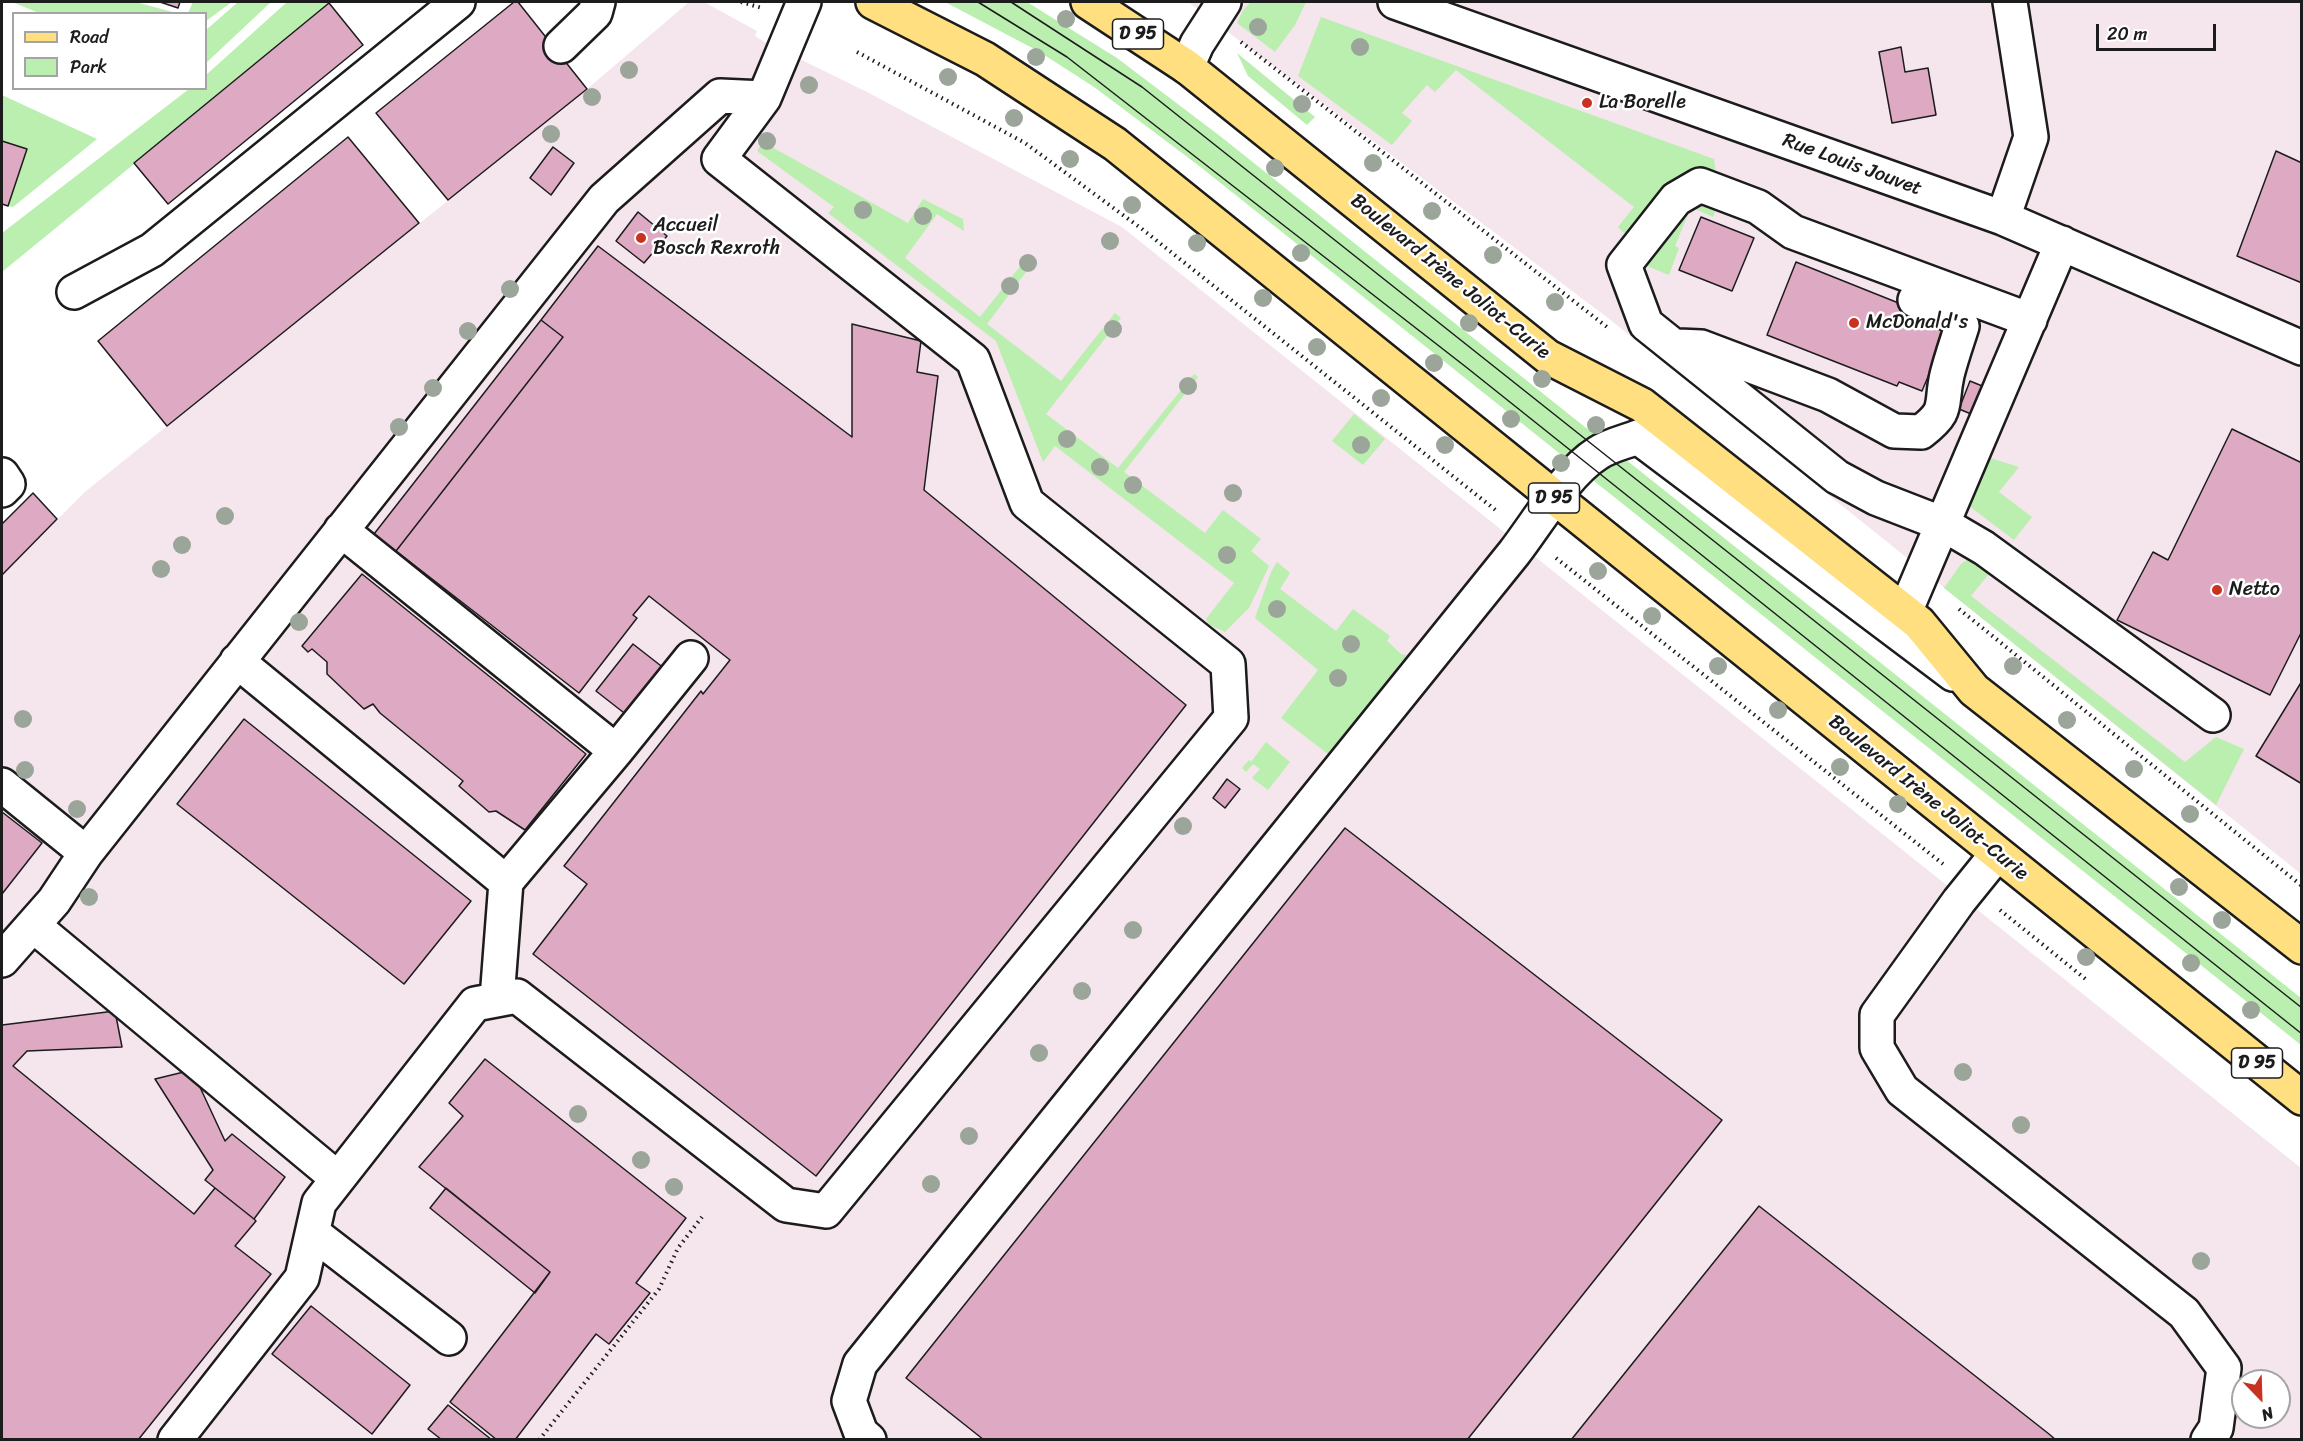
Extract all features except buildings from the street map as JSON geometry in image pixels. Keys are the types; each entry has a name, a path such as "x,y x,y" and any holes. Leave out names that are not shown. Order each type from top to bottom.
{"main road":[{"name":"Boulevard Irène Joliot-Curie","path":"873,2 985,59 1115,144 2301,1098"},
{"name":"Boulevard Irène Joliot-Curie","path":"1088,2 1187,67 1548,357 1642,405 1919,623 1974,690 2301,947"}],"street":[{"path":"75,292 152,250 458,2"},
{"path":"561,46 595,13 598,2"},
{"path":"175,1440 302,1278 319,1203 475,1004 518,996 786,1205 826,1211 1231,718 1228,664 1027,503 973,360 719,159 764,98 804,2"},
{"path":"1187,67 1202,36 1224,2"},
{"name":"Rue Louis Jouvet","path":"1395,2 2003,218 2301,348"},
{"path":"2003,218 2031,137 2010,2"},
{"path":"2,960 34,926 86,853 604,199 720,96 764,98"},
{"path":"1673,345 1701,347 1828,395 1894,431 1921,432 1937,420 1945,404 1946,378 1962,326 1956,317 1819,260 1793,232 1758,207 1700,185 1676,199 1624,264 1646,324 1837,477 1876,498 1943,524 1984,548 2213,715"},
{"path":"1793,232 2030,320"},
{"path":"1905,612 2062,243"},
{"name":"Boulevard Irène Joliot-Curie","path":"1555,499 1585,462 1600,451 1638,437 1974,690"},
{"path":"2,475 8,484 2,490"},
{"path":"869,1440 861,1433 849,1401 860,1364 1555,499"},
{"path":"341,530 616,751"},
{"path":"497,999 506,882 616,751 690,658"},
{"path":"237,661 506,882"},
{"path":"2,784 86,853"},
{"path":"1997,854 1877,1015 1878,1048 1902,1090 2184,1313 2224,1368 2216,1428 2208,1440"},
{"path":"34,926 337,1178"},
{"path":"313,1233 449,1338"}],"path":[{"path":"741,2 771,11"},
{"path":"857,52 1025,143 1142,229 2088,981"},
{"path":"539,1440 658,1289 678,1248 702,1217"}],"shaded area":[{"path":"689,2 704,2 757,31 755,36 763,41 867,92 1122,227 2301,1168 2301,1439 2,1440 2,575 86,491 587,89"},
{"path":"1188,2 2301,2 2301,874 1608,318"}],"green space":[{"path":"12,2 136,2 172,12 37,12"},
{"path":"193,2 232,2 207,20 207,12 188,12"},
{"path":"238,2 271,2 207,62 207,29"},
{"path":"287,2 332,2 2,272 2,233 188,90 207,90 207,74"},
{"path":"945,2 1027,2 1117,58 1220,136 2301,998 2301,1045 1198,165 1094,87 1038,51"},
{"path":"1251,2 1306,2 1295,25 1275,52 1237,23 1243,10"},
{"path":"1321,17 1714,159 1717,183 1633,231 1624,233 1618,227 1634,207 1456,70 1435,92 1427,85 1402,113 1412,121 1392,145 1298,76"},
{"path":"1237,53 1315,117 1307,125 1248,76"},
{"path":"2,95 97,139 13,207 8,206 27,149 2,141"},
{"path":"763,142 908,223 923,199 963,219 964,231 937,214 905,258 980,317 1029,255 1035,260 987,324 1061,381 1115,313 1121,318 1046,414 1118,468 1194,374 1198,377 1124,472 1205,533 1223,510 1261,539 1251,551 1269,566 1249,608 1225,632 1208,624 1206,619 1234,583 1055,446 1043,462 996,341 828,213 834,207 757,151"},
{"path":"1699,200 1717,206 1713,217 1691,207 1675,246 1679,248 1669,275 1647,266 1660,237 1674,218 1682,210"},
{"path":"1354,414 1385,439 1363,465 1332,441"},
{"path":"1984,456 2019,467 1999,492 2032,517 2014,540 1969,506 1967,502"},
{"path":"1968,559 1974,559 1992,570 1971,596 2185,762 2216,737 2244,749 2216,805 1944,588 1961,564"},
{"path":"1277,562 1290,573 1280,589 1336,631 1353,609 1390,636 1387,641 1401,654 1407,655 1328,754 1281,718 1318,670 1255,618 1271,572"},
{"path":"1266,742 1290,762 1268,790 1252,778 1260,769 1253,764 1246,772 1242,768 1249,760 1251,762"}],"tram line":[{"path":"978,2 1067,57 1466,367 2302,1034"},
{"path":"1011,2 1142,87 2302,1008"}],"place":[{"name":"La Borelle","path":"1587,103"},
{"name":"Accueil Bosch Rexroth","path":"641,238"},
{"name":"McDonald's","path":"1854,323"},
{"name":"Netto","path":"2217,590"}]}
